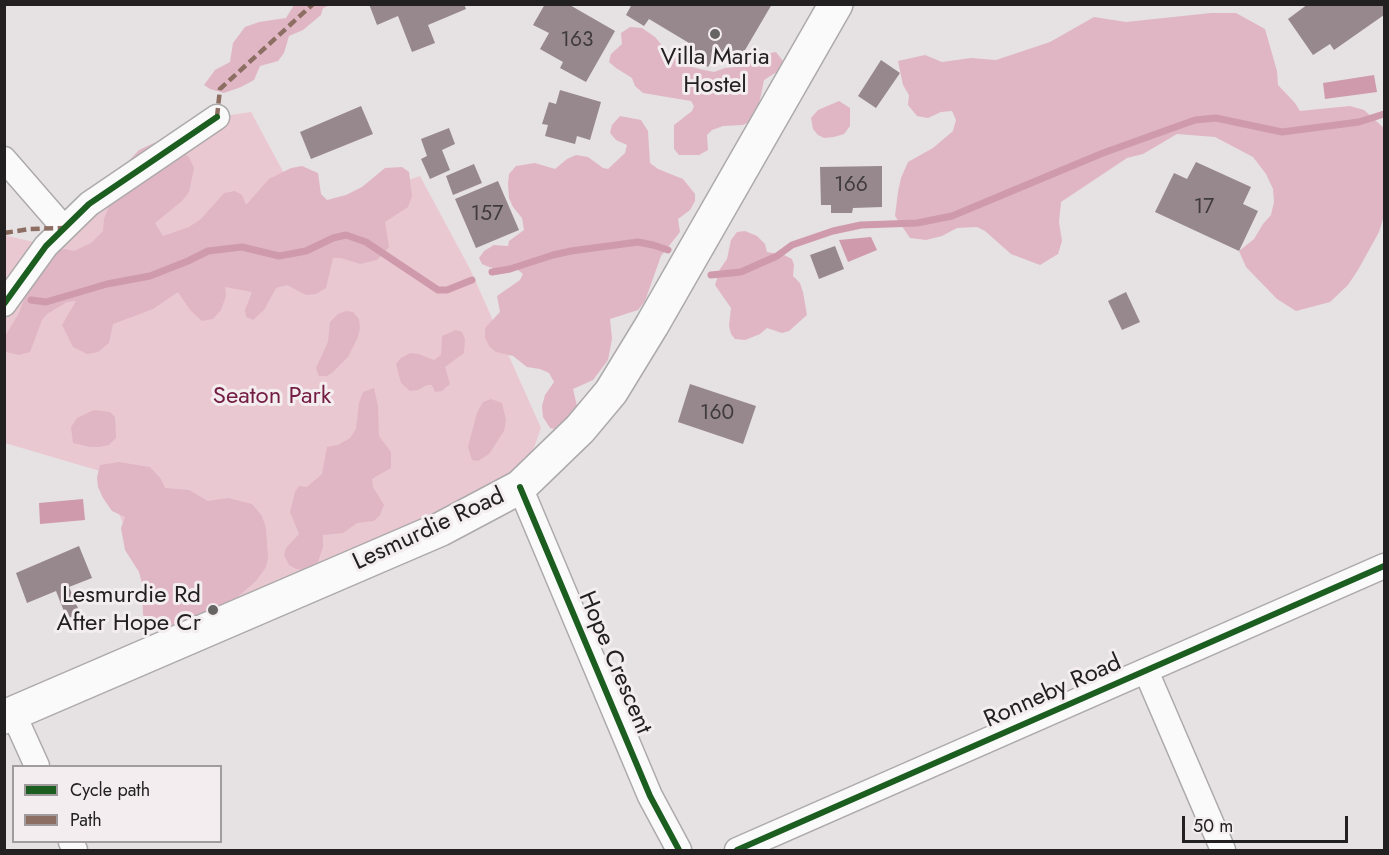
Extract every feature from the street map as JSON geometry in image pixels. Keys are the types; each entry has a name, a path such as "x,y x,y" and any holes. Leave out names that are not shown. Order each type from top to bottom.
{"main road":[{"name":"Lesmurdie Road","path":"9,715 441,529 520,487 580,429 611,392 652,325 836,4"}],"street":[{"path":"4,304 46,246 89,204 218,117"},
{"path":"4,159 64,228"},
{"name":"Hope Crescent","path":"520,487 650,796 679,850"},
{"name":"Ronneby Road","path":"737,850 1384,566"},
{"path":"1146,671 1223,850"},
{"path":"9,715 36,765"}],"green space":[{"name":"Seaton Park","path":"251,112 306,214 420,176 470,269 541,428 520,487 176,643 100,471 5,443 4,235 46,245 217,117"}],"shaded area":[{"path":"294,5 330,5 323,8 321,15 303,30 289,36 284,53 278,61 260,66 254,80 224,93 204,85 215,70 230,62 233,43 245,27 259,22 286,18"},
{"path":"1211,13 1236,13 1265,29 1277,71 1278,85 1300,111 1350,106 1364,110 1384,128 1384,216 1379,232 1358,270 1348,285 1330,302 1296,311 1277,299 1246,267 1239,251 1254,239 1271,215 1274,202 1273,189 1266,174 1253,157 1215,137 1177,134 1143,154 1127,158 1061,202 1059,222 1062,241 1058,254 1040,265 1011,254 985,231 977,227 957,228 942,236 926,240 910,238 895,216 901,178 908,162 933,148 953,131 956,120 952,111 941,112 928,118 917,116 908,105 909,95 903,85 898,61 925,55 942,62 971,58 996,60 1050,42 1094,17 1126,22"},
{"path":"630,27 642,28 655,37 669,54 692,67 704,70 714,72 725,68 746,66 765,54 776,52 783,61 780,70 764,80 757,114 751,121 743,125 723,126 712,130 707,135 708,150 699,155 679,155 674,149 674,125 692,111 694,106 691,101 643,93 635,86 632,78 609,62 611,54 622,44 621,33"},
{"path":"1374,75 1377,92 1325,99 1323,83"},
{"path":"839,101 850,108 850,126 844,134 834,137 824,138 818,135 813,129 811,118 818,110"},
{"path":"620,116 641,120 648,131 650,163 658,169 683,179 695,194 695,201 690,210 678,219 680,232 661,256 645,301 638,310 610,319 612,339 608,360 593,380 573,389 577,406 574,419 558,430 550,428 543,417 542,406 545,395 554,382 549,373 527,367 513,356 496,352 485,338 485,328 500,312 497,296 520,280 523,274 518,270 505,267 497,269 489,267 482,264 479,258 484,251 494,245 508,246 509,241 524,230 522,218 509,198 509,174 516,166 535,163 555,169 576,155 588,157 608,169 625,153 627,145 616,140 610,133 612,125"},
{"path":"154,143 172,147 189,157 194,168 189,192 182,201 155,223 163,236 189,227 201,219 224,193 235,191 242,195 246,205 269,179 291,168 302,166 318,173 321,194 327,200 346,195 362,187 385,168 402,167 409,172 412,196 408,207 385,222 389,247 377,260 360,264 333,258 326,288 316,294 306,295 287,285 276,288 264,310 253,320 246,317 245,310 252,292 225,287 226,296 221,310 213,319 202,321 190,310 178,292 153,309 113,324 109,343 98,352 87,354 73,347 62,325 76,301 67,302 47,314 42,320 30,352 19,355 6,352 5,336 19,313 26,294 53,252 65,249 74,251 91,243 103,231 104,219 124,166 139,150"},
{"path":"745,231 757,236 765,244 767,252 792,259 793,276 800,283 807,315 789,331 782,333 767,328 760,334 745,340 735,339 731,334 729,326 731,308 715,285 720,269 727,259 731,240 737,232"},
{"path":"871,237 877,250 848,262 839,240"},
{"path":"346,311 353,312 359,319 358,337 348,357 333,372 327,376 319,376 316,368 328,342 330,322 338,314"},
{"path":"456,330 462,332 465,339 464,353 445,367 450,384 442,391 435,392 432,385 427,385 410,391 401,383 396,364 410,353 434,360 441,355 442,336"},
{"path":"374,388 378,406 379,436 391,452 391,468 372,479 373,487 384,505 380,515 374,521 357,523 343,533 323,535 323,547 318,562 304,570 296,569 289,565 284,555 286,548 299,534 290,512 295,492 299,486 307,487 322,474 327,447 338,445 350,438 356,429 359,403 363,392"},
{"path":"491,399 502,403 506,420 504,431 489,454 478,461 472,460 468,447 477,413 483,402"},
{"path":"94,410 110,412 115,417 116,438 109,445 99,447 73,443 71,427 77,418"},
{"path":"119,462 150,467 161,479 165,488 189,490 208,501 228,498 252,504 262,516 266,528 268,559 266,567 256,581 226,607 164,631 153,626 143,615 142,583 139,572 125,550 121,528 125,517 112,511 98,487 97,477 100,465"},
{"path":"83,499 85,520 40,524 39,503"}],"building":[{"path":"369,4 464,4 466,9 428,25 435,43 412,52 398,16 377,25"},
{"path":"545,4 568,4 615,31 586,82 560,68 563,62 540,49 549,33 533,25"},
{"name":"Villa Maria Hostel","path":"632,4 772,4 738,62 718,50 708,67 683,52 689,43 649,19 644,26 626,15"},
{"path":"1308,4 1384,4 1384,15 1334,50 1330,44 1313,55 1288,19"},
{"path":"881,60 900,73 876,108 858,96"},
{"path":"560,90 601,102 590,140 577,136 575,144 545,136 548,125 542,124 549,102 556,104"},
{"path":"361,106 373,134 311,159 300,132"},
{"path":"449,128 455,144 442,150 450,170 430,179 421,159 427,156 421,139"},
{"path":"1196,162 1251,187 1243,204 1258,211 1239,251 1155,212 1174,173 1187,179"},
{"path":"474,164 482,183 453,195 446,176"},
{"path":"882,166 882,207 853,208 852,213 831,213 831,205 821,205 820,167"},
{"path":"498,181 519,230 476,248 455,199"},
{"path":"835,246 844,269 819,279 810,255"},
{"path":"1126,292 1140,322 1122,330 1108,301"},
{"path":"690,384 756,406 743,444 678,422"},
{"path":"79,546 92,578 69,587 80,613 67,619 56,591 27,603 16,573"}],"waterway":[{"path":"711,275 741,272 777,256 792,245 833,231 861,225 917,223 952,216 1103,153 1195,120 1216,118 1282,132 1359,122 1384,114"},
{"path":"31,300 46,302 107,284 150,276 208,251 242,247 279,256 306,251 333,238 346,235 366,242 438,290 447,290 472,280"},
{"path":"492,272 571,251 638,242 668,250"}],"marked path":[{"path":"217,117 220,89 313,4"},
{"path":"4,233 30,229 64,228"}],"cycle path":[{"path":"4,304 46,246 89,204 217,117"},
{"path":"520,487 650,796 679,850"},
{"path":"737,850 1384,566"}],"place":[{"name":"Villa Maria Hostel","path":"715,34"},
{"name":"Lesmurdie Rd After Hope Cr","path":"213,610"}]}
